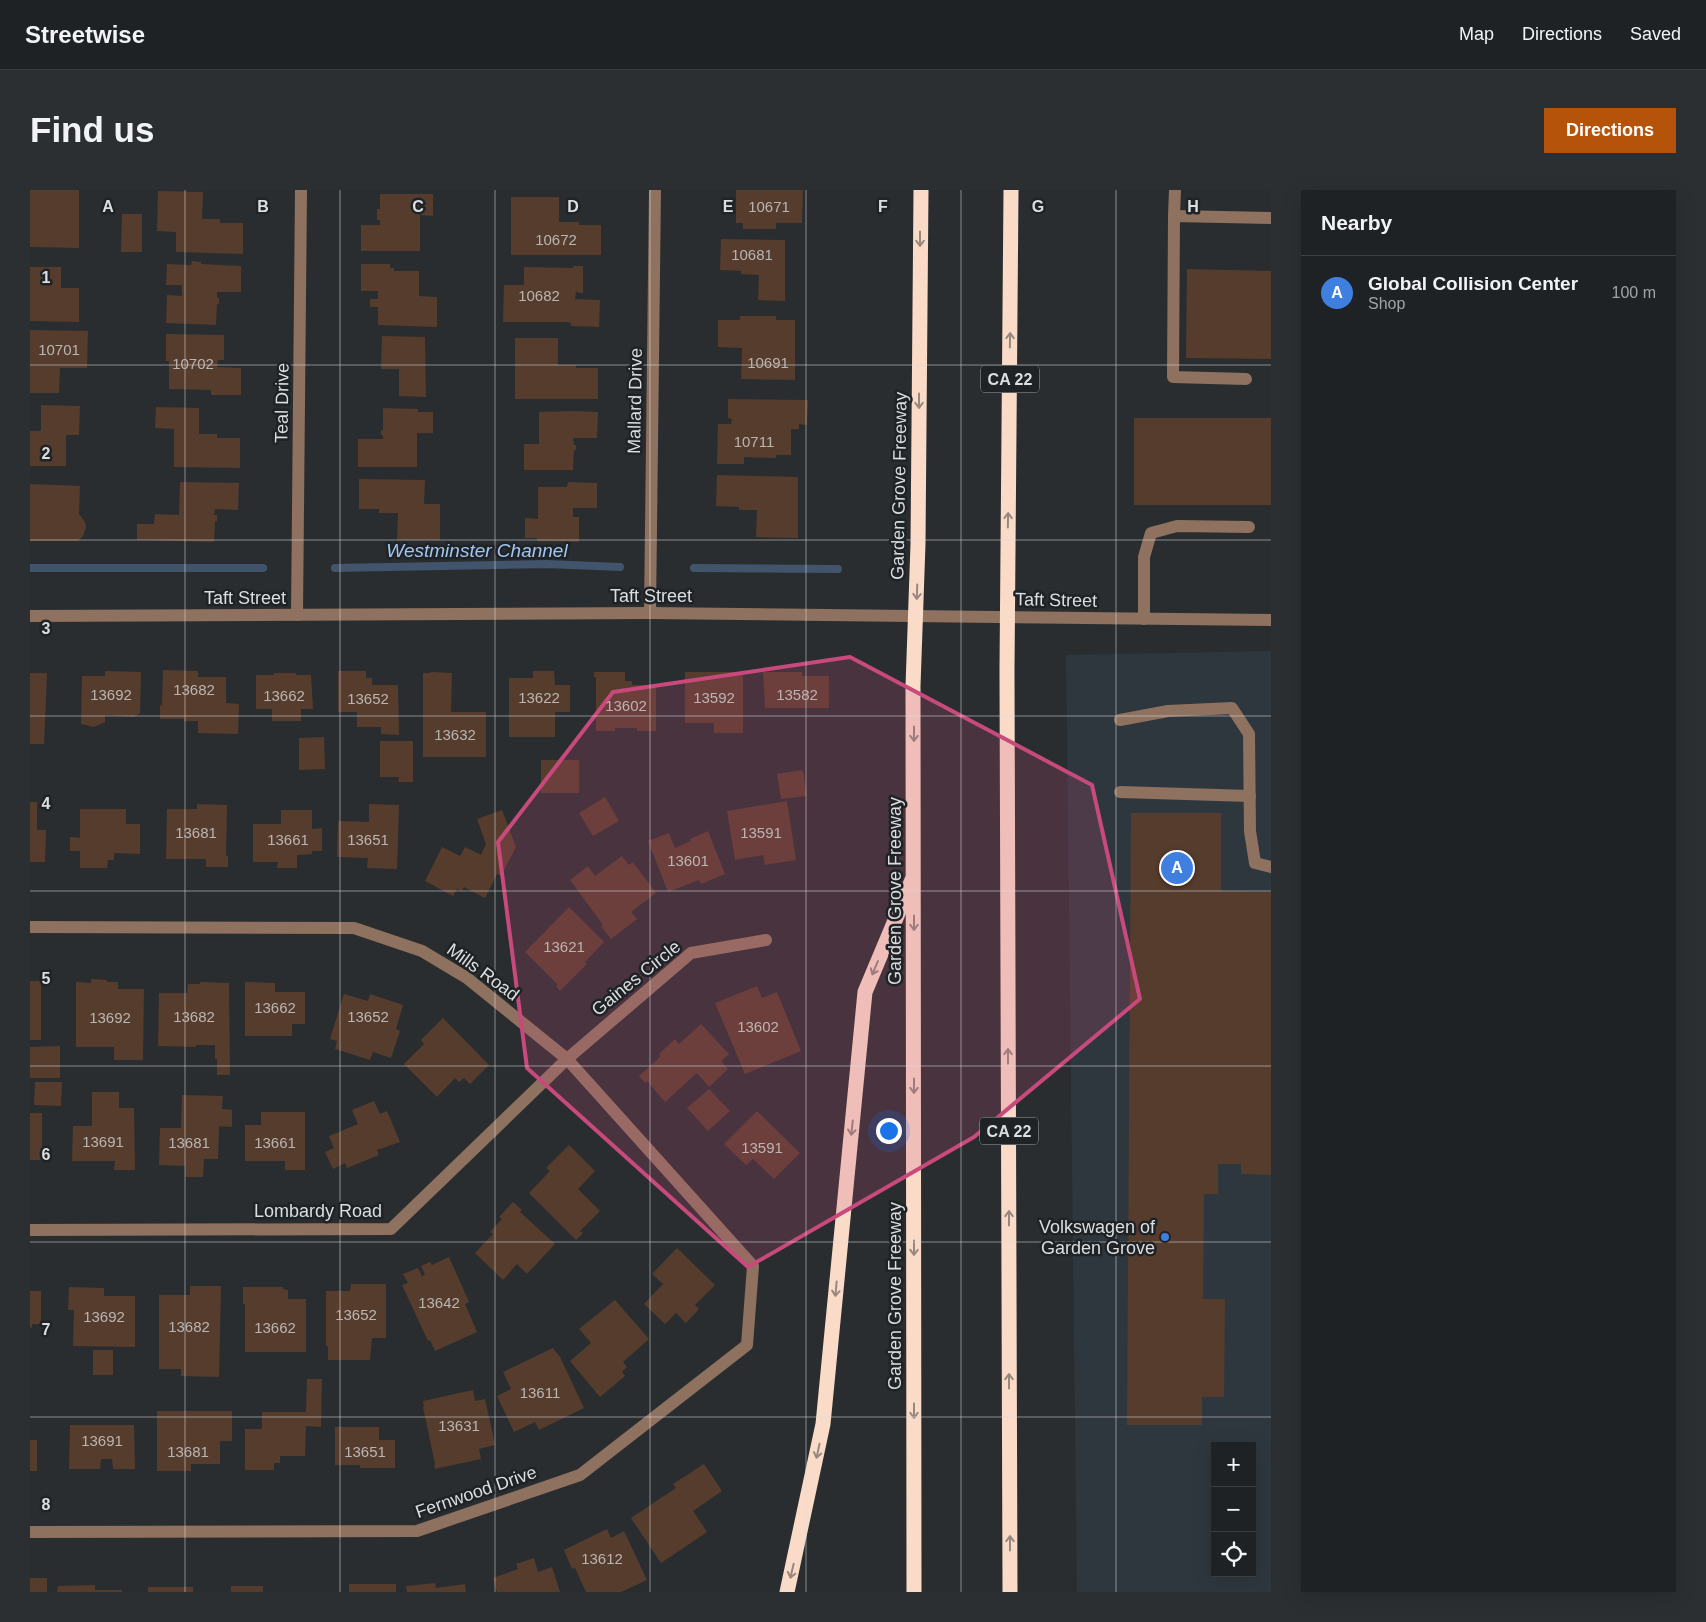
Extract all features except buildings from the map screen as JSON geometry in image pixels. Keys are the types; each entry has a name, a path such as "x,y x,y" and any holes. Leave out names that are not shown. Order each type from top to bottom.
{"highway":[{"name":"Garden Grove Freeway","path":"914,1592 913,686 918,544 921,190"},
{"name":"CA 22","path":"1010,1592 1007,670 1011,190"},
{"path":"787,1592 820,1446 823,1424 866,992 914,874"}],"street":[{"name":"Teal Drive","path":"298,615 301,190"},
{"name":"Mallard Drive","path":"650,613 655,190"},
{"path":"1174,190 1172,377 1246,378"},
{"path":"1174,216 1271,218"},
{"path":"1144,619 1144,557 1151,533 1177,526 1249,527"},
{"name":"Taft Street","path":"30,616 650,613 1271,620"},
{"path":"1120,720 1168,711 1232,708 1249,734 1250,831 1255,863 1271,867"},
{"path":"1120,792 1250,796"},
{"name":"Mills Road","path":"30,927 354,928 422,951 467,978 567,1058 753,1266"},
{"name":"Gaines Circle","path":"567,1058 691,953 766,940"},
{"name":"Lombardy Road","path":"30,1230 391,1229 567,1058"},
{"name":"Fernwood Drive","path":"30,1532 417,1531 580,1475 747,1346 753,1266"}],"highlighted area":[{"path":"850,657 1092,785 1140,999 974,1137 748,1267 527,1068 498,842 613,692"}],"shaded area":[{"path":"1271,651 1271,1592 1077,1592 1066,655"}],"waterway":[{"name":"Westminster Channel","path":"335,568 547,564 620,567"},
{"name":"Westminster Channel","path":"30,568 263,568"},
{"name":"Westminster Channel","path":"694,568 838,569"}],"place":[{"name":"Global Collision Center","path":"1177,868"},
{"name":"Volkswagen of Garden Grove","path":"1165,1237"}]}
